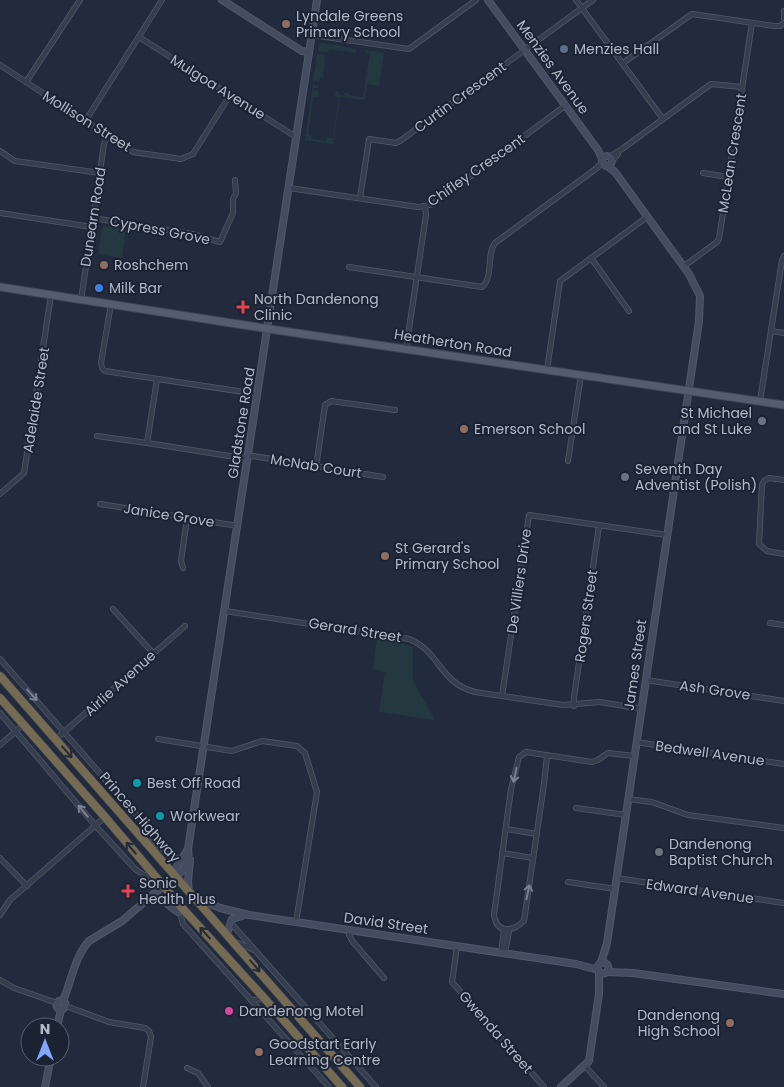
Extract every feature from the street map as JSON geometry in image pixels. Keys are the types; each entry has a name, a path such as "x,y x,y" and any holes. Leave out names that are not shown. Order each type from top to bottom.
{"highway":[{"name":"Princes Highway","path":"0,676 360,1087"},
{"name":"Princes Highway","path":"0,698 105,816 182,912 265,999 342,1087"},
{"path":"162,886 174,875"}],"main road":[{"path":"222,0 302,51 309,52"},
{"name":"Gladstone Road","path":"192,895 188,881 190,868 188,849 317,0"},
{"name":"Menzies Avenue","path":"488,0 689,274 700,296 699,321 689,391"},
{"name":"Heatherton Road","path":"0,288 784,405"},
{"name":"James Street","path":"585,1066 589,1061 689,391"},
{"path":"146,842 159,844 172,857 182,860"},
{"name":"Gladstone Road","path":"174,875 188,849"},
{"path":"174,875 185,868 189,857"},
{"path":"59,1017 77,962 85,945 122,920 162,886"},
{"path":"154,894 170,908 182,912"},
{"name":"David Street","path":"192,895 216,907 249,915 784,994"},
{"path":"230,937 230,922 235,917 249,915"},
{"path":"561,1087 585,1066"},
{"path":"45,1087 49,1067"}],"street":[{"path":"26,82 80,0"},
{"path":"86,120 162,0"},
{"path":"312,35 409,49 476,0"},
{"path":"576,0 664,119"},
{"name":"Curtin Crescent","path":"360,198 369,139 396,143 400,141 593,0"},
{"path":"784,11 784,18"},
{"path":"623,63 692,14 777,26 782,26 784,23"},
{"name":"McLean Crescent","path":"684,266 717,242 752,23"},
{"name":"Mulgoa Avenue","path":"139,37 296,137"},
{"name":"Mollison Street","path":"0,65 133,152 181,158 193,154 230,95"},
{"path":"349,268 480,287 484,286 491,249 495,243 711,84 742,87"},
{"name":"Chifley Crescent","path":"289,188 418,207 433,204 566,105"},
{"name":"Dunearn Road","path":"81,300 104,144 108,136"},
{"path":"0,152 15,161 100,173"},
{"path":"703,173 728,177"},
{"name":"Cypress Grove","path":"93,218 192,234 220,242 233,213 233,199 236,193 235,180"},
{"path":"406,349 426,206"},
{"path":"0,213 92,227"},
{"path":"547,370 560,281 647,216"},
{"path":"760,402 784,256"},
{"path":"591,258 629,311"},
{"name":"Adelaide Street","path":"0,494 24,473 51,296"},
{"path":"111,304 101,363 102,368 107,372 258,394"},
{"path":"771,331 784,333"},
{"path":"568,461 580,376"},
{"path":"147,444 157,379"},
{"path":"316,467 325,405 331,401 395,410"},
{"name":"McNab Court","path":"98,436 242,458 254,456 383,477"},
{"path":"784,480 769,478 764,480 762,485 759,544 767,551 784,554"},
{"name":"Janice Grove","path":"100,504 238,526"},
{"name":"De Villiers Drive","path":"502,696 529,515 667,535"},
{"path":"183,568 181,561 187,518"},
{"name":"Rogers Street","path":"574,706 599,526"},
{"path":"113,609 153,653"},
{"name":"Gerard Street","path":"225,610 409,639 428,650 446,675 458,685 475,692 574,706 600,702 642,709"},
{"path":"770,623 784,625"},
{"name":"Airlie Avenue","path":"56,740 185,626"},
{"path":"0,659 146,826 149,833 146,842"},
{"name":"Ash Grove","path":"646,680 784,701"},
{"name":"Princes Highway","path":"0,713 138,872 148,877 156,878"},
{"path":"0,745 24,724"},
{"path":"158,739 235,751 262,741 297,746 306,753 317,792 296,922"},
{"name":"Bedwell Avenue","path":"636,742 784,764"},
{"path":"506,930 497,923 494,917 511,789 519,756 526,752 592,762 608,753 634,756"},
{"path":"506,930 524,921 544,784 546,756"},
{"path":"628,799 652,802 688,815 784,828"},
{"path":"576,808 626,815"},
{"path":"0,915 10,900 105,816"},
{"path":"506,829 537,834"},
{"path":"502,853 532,858"},
{"path":"0,858 27,886"},
{"name":"Edward Avenue","path":"616,878 784,903"},
{"path":"568,882 615,889"},
{"path":"182,912 183,924 328,1087 336,1080"},
{"path":"230,922 376,1087"},
{"path":"350,930 349,934 352,942 384,978"},
{"path":"503,953 506,930"},
{"path":"230,937 256,950"},
{"name":"Gwenda Street","path":"457,946 452,982 544,1087"},
{"path":"0,980 14,988 109,1022 144,1028 149,1031 151,1037 143,1087"},
{"path":"251,1000 265,999"},
{"path":"585,1066 604,1087"},
{"path":"187,1068 198,1073 208,1087"}],"green space":[{"path":"322,43 356,49 356,53 330,49 327,52 318,51 319,45"},
{"path":"364,50 384,53 379,86 367,84 365,100 340,97 333,144 305,140 313,85 318,86 314,90 319,91 318,97 313,97 308,135 312,136 311,139 326,141 327,138 333,138 339,98 335,97 336,91 339,92 339,95 344,96 344,93 349,93 349,95 363,97 370,54"},
{"path":"317,54 325,55 323,77 320,77 319,82 313,81"},
{"path":"105,226 126,229 122,258 98,254 102,228"},
{"path":"377,639 413,647 413,681 435,720 379,712 385,672 373,669"}],"place":[{"name":"Lyndale Greens Primary School","path":"286,24"},
{"name":"Menzies Hall","path":"564,49"},
{"name":"Roshchem","path":"104,265"},
{"name":"Milk Bar","path":"99,288"},
{"name":"North Dandenong Clinic","path":"243,307"},
{"name":"St Michael and St Luke","path":"762,421"},
{"name":"Emerson School","path":"464,429"},
{"name":"Seventh Day Adventist (Polish)","path":"625,477"},
{"name":"St Gerard's Primary School","path":"385,556"},
{"name":"Best Off Road","path":"137,783"},
{"name":"Workwear","path":"160,816"},
{"name":"Dandenong Baptist Church","path":"659,852"},
{"name":"Sonic Health Plus","path":"128,891"},
{"name":"Dandenong Motel","path":"229,1011"},
{"name":"Dandenong High School","path":"730,1023"},
{"name":"Goodstart Early Learning Centre","path":"259,1052"}]}
